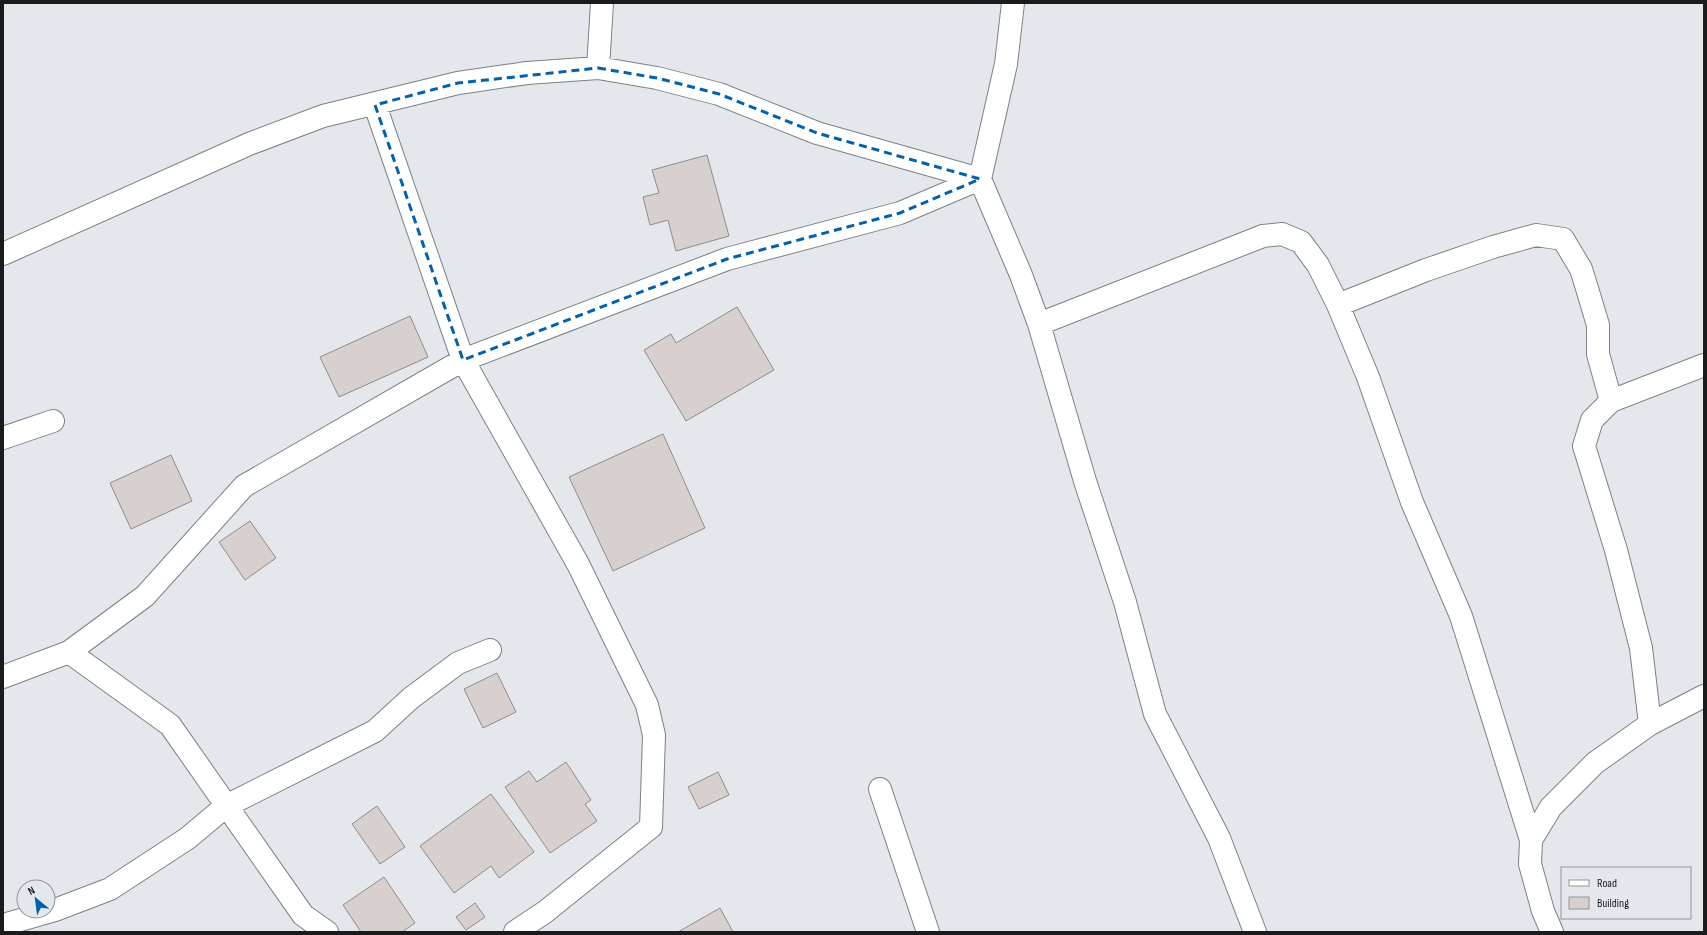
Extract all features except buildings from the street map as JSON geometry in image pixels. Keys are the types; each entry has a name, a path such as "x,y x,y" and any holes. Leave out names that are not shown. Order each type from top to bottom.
{"street":[{"path":"598,68 602,3"},
{"path":"1013,3 1006,64 980,180 1021,275 1039,324 1085,481 1125,602 1155,714 1219,838 1255,932"},
{"path":"3,254 249,144 323,116 375,105 458,83 527,73 598,68 657,78 719,94 817,133 980,180"},
{"path":"375,105 463,360 578,564 646,705 654,736 651,827 545,912 515,932"},
{"path":"3,677 69,652 145,596 244,486 463,360 727,259 900,213 980,180"},
{"path":"1039,324 1263,236 1282,234 1301,242 1318,264 1338,305 1368,377 1412,502 1462,616 1531,840 1530,864 1543,911 1552,932"},
{"path":"1338,305 1426,270 1493,247 1536,235 1563,239 1581,269 1586,284 1598,325 1598,354 1611,401"},
{"path":"1650,724 1641,648 1616,550 1584,446 1592,420 1611,401 1704,365"},
{"path":"3,438 53,420"},
{"path":"3,925 55,910 110,889 188,838 226,806 375,731 411,698 458,663 490,650"},
{"path":"69,652 170,725 303,914 327,932"},
{"path":"1531,840 1551,808 1596,763 1650,724 1704,696"},
{"path":"880,789 928,932"}],"highlighted area":[{"path":"598,68 657,78 719,94 817,133 980,179 900,213 727,259 463,360 375,105 458,83"}]}
